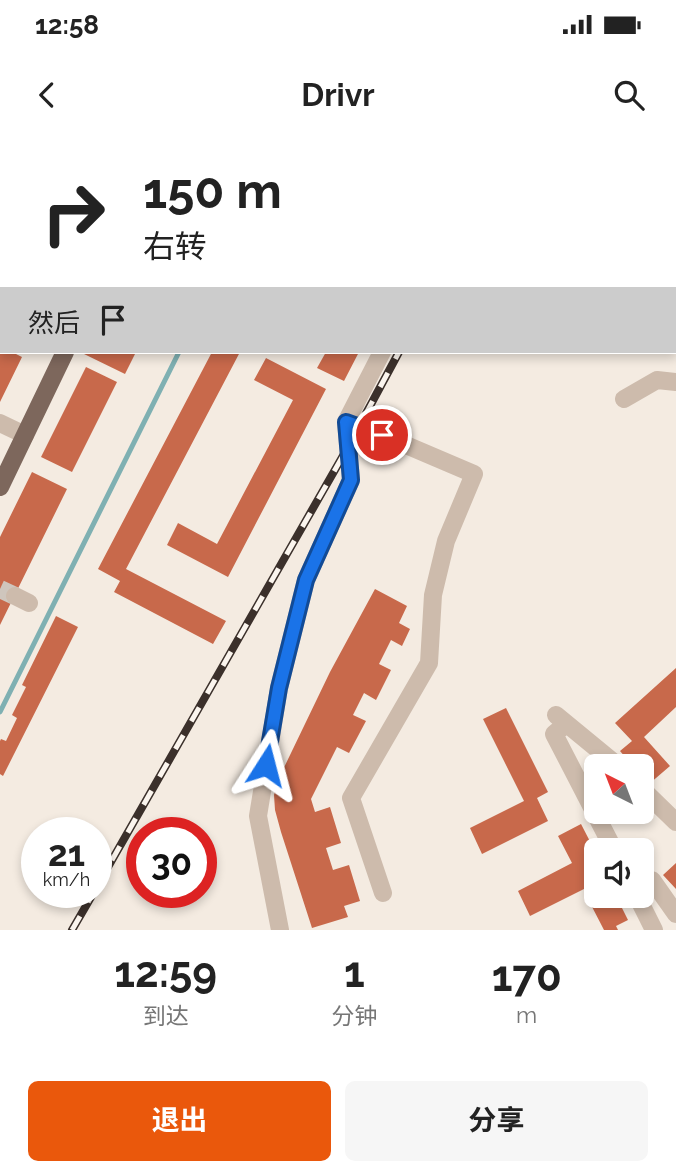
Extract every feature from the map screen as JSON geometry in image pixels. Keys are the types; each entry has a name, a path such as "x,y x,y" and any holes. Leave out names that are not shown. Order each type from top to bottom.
{"main road":[{"path":"0,487 64,354"}],"street":[{"path":"280,930 258,816 279,688 306,580 351,480 346,422 381,354"},
{"path":"624,399 657,380 676,382"},
{"path":"346,422 359,425 474,474 446,541 433,596 429,663 351,798 383,893"},
{"path":"0,423 25,436"},
{"path":"584,792 554,734 561,719 603,754"},
{"path":"654,801 676,822"},
{"path":"654,883 676,914"},
{"path":"643,908 654,930"}],"building":[{"path":"0,354 16,354 22,357 0,402"},
{"path":"84,354 135,354 125,374"},
{"path":"211,354 239,354 126,569 226,621 213,644 114,592 120,581 98,569"},
{"path":"325,354 358,354 344,381 317,368"},
{"path":"266,358 326,389 228,577 167,545 178,523 217,544 293,400 254,380"},
{"path":"86,367 117,382 72,472 41,457"},
{"path":"32,472 67,489 0,625 0,537"},
{"path":"375,589 407,606 399,623 410,629 402,646 391,640 379,664 391,670 376,700 364,693 353,715 366,721 349,753 337,747 311,799 315,812 330,807 341,843 326,848 333,870 349,865 360,901 344,906 348,917 312,928 281,832 274,795 278,780 330,672"},
{"path":"56,616 78,627 3,776 0,774 0,741 6,741 17,718 12,715 26,687 22,685"},
{"path":"676,668 676,707 644,737 670,766 654,780 654,754 623,754 620,751 632,741 615,723"},
{"path":"506,708 548,792 537,798 548,821 482,854 470,828 524,801 483,719"},
{"path":"581,824 588,838 584,838 584,889 530,916 518,891 572,863 558,836"},
{"path":"676,863 676,889 663,875"},
{"path":"593,908 622,908 628,920 616,926 618,930 604,930"}],"waterway":[{"path":"0,712 178,354"}],"tunnel":[{"path":"0,589 15,596"}],"railway":[{"path":"112,860 348,447 398,354"},
{"path":"72,930 85,908"}],"route":[{"path":"266,765 279,688 306,580 351,480 346,422 382,435"}]}
